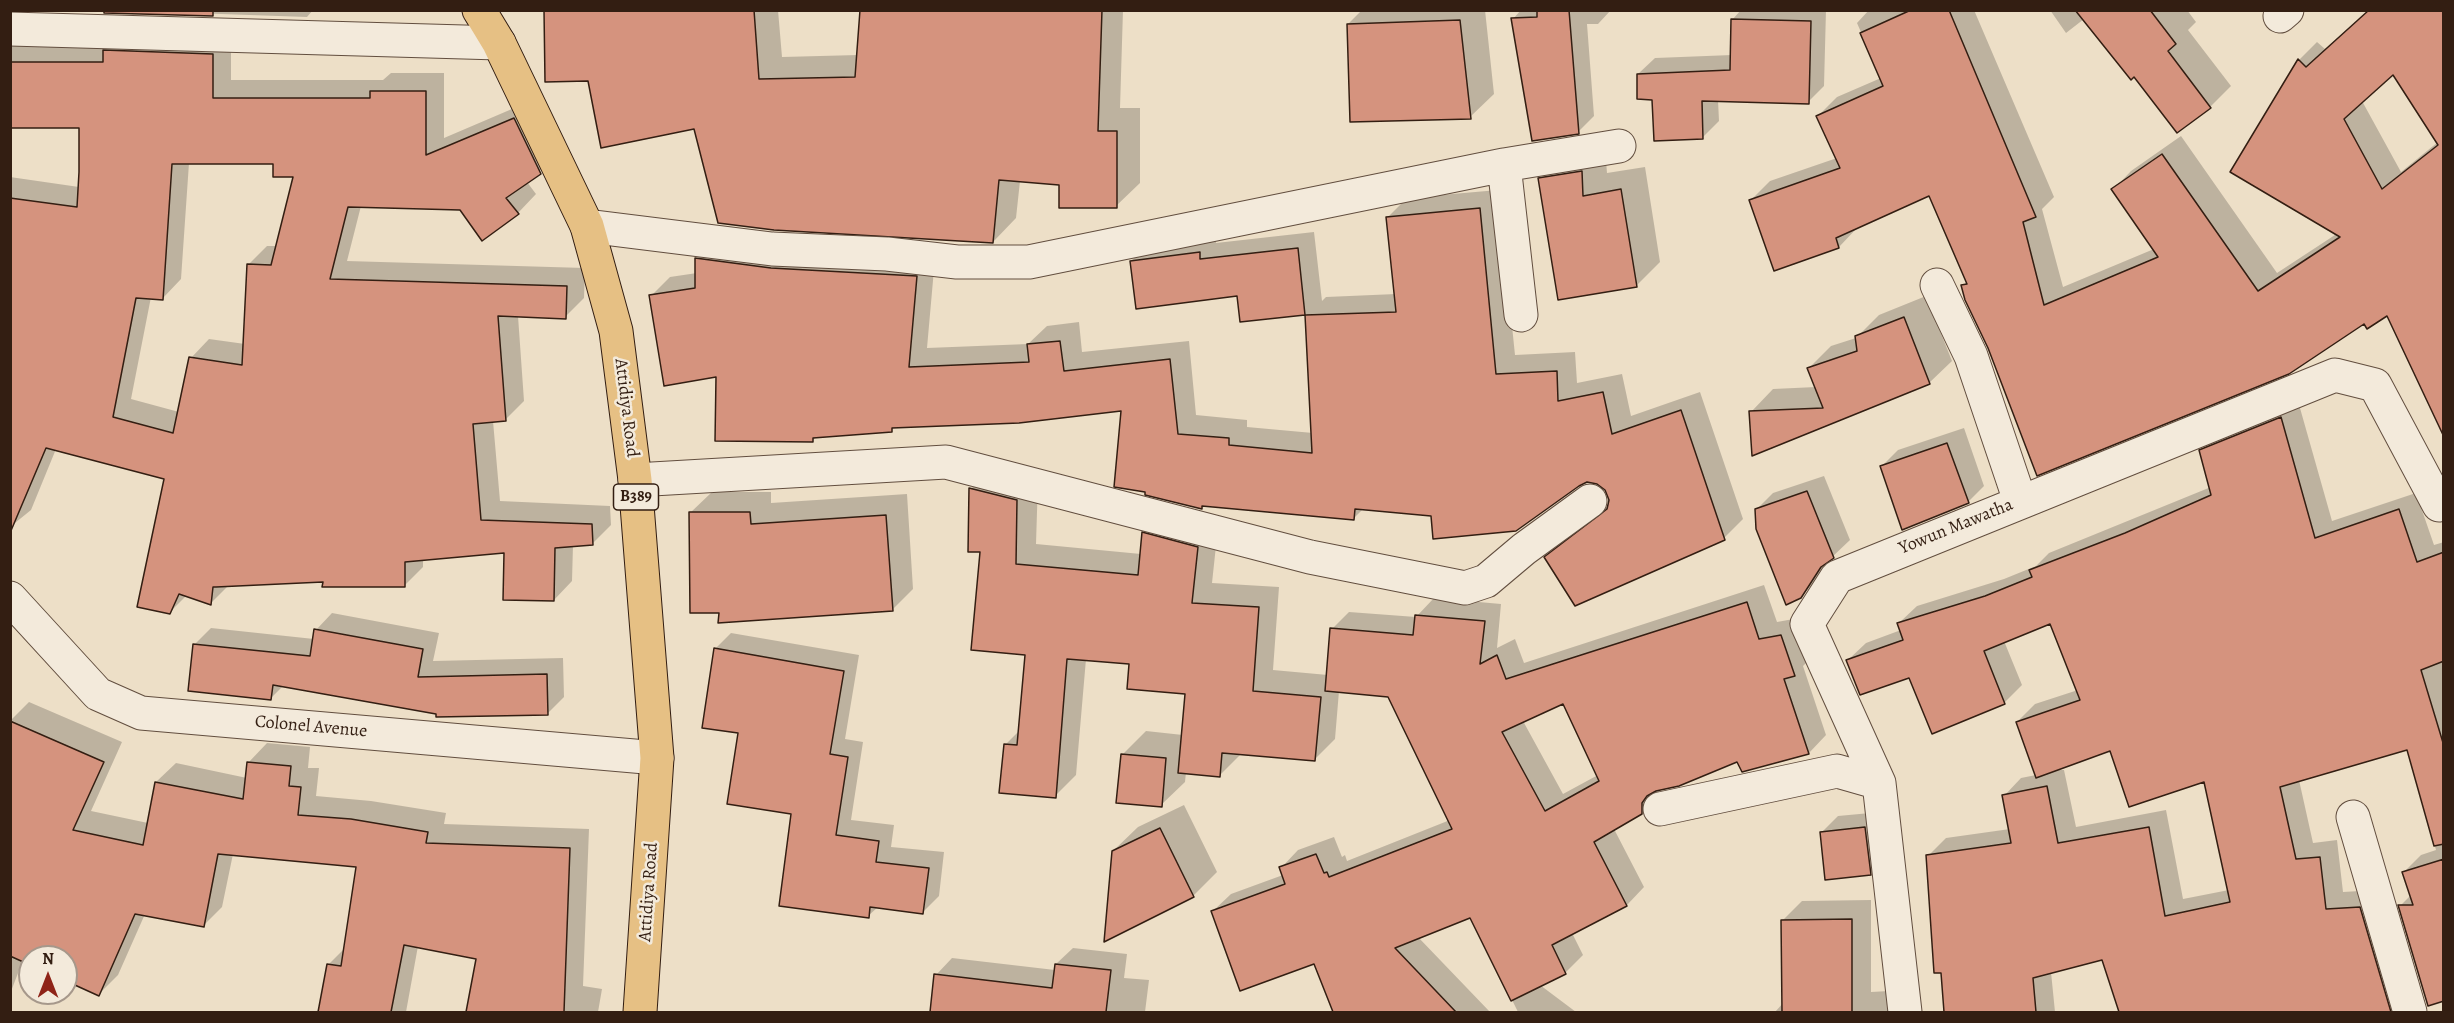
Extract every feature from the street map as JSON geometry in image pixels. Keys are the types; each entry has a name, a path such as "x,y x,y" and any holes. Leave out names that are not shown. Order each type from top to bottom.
{"main road":[{"name":"Attidiya Road","path":"479,10 499,43 587,226 616,331 635,480 657,758 640,1012"}],"street":[{"path":"10,29 499,43"},
{"path":"587,226 772,249 887,254 957,262 1029,262 1504,165 1619,146"},
{"path":"1504,165 1521,315"},
{"path":"1937,285 1971,356 2020,501"},
{"name":"Yowun Mawatha","path":"1905,1012 1879,783 1807,624 1837,576 2335,375 2375,385 2439,505 2444,502"},
{"path":"635,480 946,462 1310,557 1466,588 1486,581 1524,549 1590,501"},
{"name":"Colonel Avenue","path":"10,598 98,694 141,713 657,758"},
{"path":"1660,809 1837,771 1879,783"},
{"path":"2353,817 2410,1012"}],"building":[{"path":"104,10 213,10 213,16 104,13"},
{"path":"544,10 754,10 759,79 855,77 860,10 1102,10 1098,131 1117,131 1117,208 1059,208 1059,185 999,180 993,243 774,230 718,223 694,129 601,148 588,81 545,82"},
{"path":"1537,10 1569,10 1579,134 1532,141 1511,18 1537,17"},
{"path":"1911,10 1949,10 2036,217 2023,222 2044,305 2158,257 2111,189 2162,154 2258,291 2340,237 2230,172 2298,59 2306,67 2369,10 2444,10 2444,437 2387,316 2367,329 2364,324 2289,374 2037,476 1988,348 1965,300 1961,285 1967,284 1929,196 1836,238 1839,248 1774,271 1749,200 1840,168 1816,116 1883,86 1860,33","holes":["2393,75 2438,145 2382,189 2344,119"]},
{"path":"2075,10 2150,10 2176,44 2168,51 2211,108 2177,133 2134,77 2131,80"},
{"path":"1731,19 1811,21 1809,104 1702,101 1703,139 1654,141 1652,100 1637,99 1637,74 1730,70"},
{"path":"1460,20 1471,119 1350,122 1347,24"},
{"path":"103,50 213,54 213,98 370,98 370,91 426,91 426,155 514,118 541,174 506,198 519,214 482,241 460,210 348,207 330,279 567,286 566,319 498,316 506,421 473,424 481,520 592,524 593,545 555,548 554,601 503,600 504,553 405,562 405,587 322,587 323,582 213,587 211,605 179,594 170,614 137,607 164,479 46,448 10,533 10,198 77,207 79,128 10,128 10,62 103,62","holes":["172,164 273,164 273,177 293,177 271,265 247,264 242,365 189,357 173,433 113,417 136,298 163,300"]},
{"path":"1582,171 1583,196 1621,189 1637,287 1558,300 1538,178"},
{"path":"1480,208 1496,374 1557,371 1558,401 1603,392 1612,434 1681,410 1725,540 1575,606 1544,557 1607,509 1609,500 1605,490 1597,484 1587,482 1516,531 1433,539 1431,516 1355,509 1354,520 1202,506 1202,509 1145,495 1145,492 1114,487 1121,411 1019,423 892,428 892,432 813,438 813,442 715,441 716,377 664,386 649,295 695,288 695,258 771,268 917,276 909,367 1029,362 1027,344 1060,341 1064,371 1170,359 1178,434 1229,438 1229,445 1312,453 1305,315 1396,312 1386,217"},
{"path":"1298,248 1305,315 1240,322 1237,296 1136,309 1130,261 1200,252 1200,259"},
{"path":"1904,317 1930,384 1752,456 1749,411 1823,408 1807,368 1857,351 1855,336"},
{"path":"2281,417 2315,538 2399,509 2417,562 2444,552 2444,661 2421,670 2444,746 2444,844 2434,846 2407,750 2280,787 2296,859 2320,857 2326,909 2360,907 2391,1012 2119,1012 2102,960 2033,978 2036,1012 1944,1012 1941,973 1934,973 1926,855 2011,843 2002,795 2047,786 2058,843 2149,827 2165,916 2230,902 2204,782 2129,807 2110,751 2036,778 2016,722 2080,700 2050,624 1984,651 2005,704 1932,734 1909,678 1860,695 1846,660 1903,640 1897,623 1985,596 2032,577 2029,570 2125,533 2211,495 2199,450"},
{"path":"1947,443 1969,503 1902,530 1880,466"},
{"path":"969,488 1017,500 1016,564 1138,575 1142,532 1198,547 1192,603 1259,607 1253,691 1321,697 1315,761 1222,753 1220,777 1178,773 1185,694 1127,689 1129,664 1067,659 1056,798 999,793 1004,744 1017,745 1025,655 971,650 980,552 968,552"},
{"path":"1807,491 1834,558 1821,567 1801,598 1786,605 1756,529 1755,509"},
{"path":"689,512 750,512 751,524 886,515 893,611 718,623 719,613 690,613"},
{"path":"1747,602 1759,639 1781,635 1795,676 1784,679 1809,754 1742,772 1737,762 1679,786 1656,791 1647,796 1642,803 1642,814 1594,842 1627,906 1552,945 1566,974 1511,1001 1470,918 1395,948 1456,1012 1333,1012 1314,964 1240,991 1211,911 1285,884 1279,867 1316,854 1324,873 1327,872 1329,877 1452,829 1388,697 1325,691 1330,628 1413,635 1415,615 1485,621 1480,664 1497,655 1506,679","holes":["1563,704 1599,781 1545,811 1502,732"]},
{"path":"314,629 423,649 418,677 547,674 548,715 436,717 436,714 273,685 271,700 188,691 193,644 310,656"},
{"path":"714,648 844,671 830,754 848,757 836,835 879,841 876,862 929,868 923,914 870,907 869,918 779,906 791,814 727,804 738,733 702,728"},
{"path":"10,721 104,762 73,830 143,845 155,782 243,799 247,762 291,766 289,786 301,787 298,815 351,819 428,832 426,843 570,848 564,1012 466,1012 476,959 404,945 391,1012 318,1012 327,964 341,966 356,867 218,854 204,927 135,914 99,996 78,986 78,945 18,945 18,960 10,956"},
{"path":"1121,754 1166,758 1162,807 1116,803"},
{"path":"1865,827 1871,875 1825,880 1820,832"},
{"path":"1160,828 1194,897 1104,942 1112,851"},
{"path":"2444,859 2444,1001 2428,1006 2398,905 2413,905 2402,872"},
{"path":"1852,919 1852,1012 1782,1012 1781,920"},
{"path":"1055,964 1111,970 1106,1012 930,1012 934,974 1052,988"}]}
